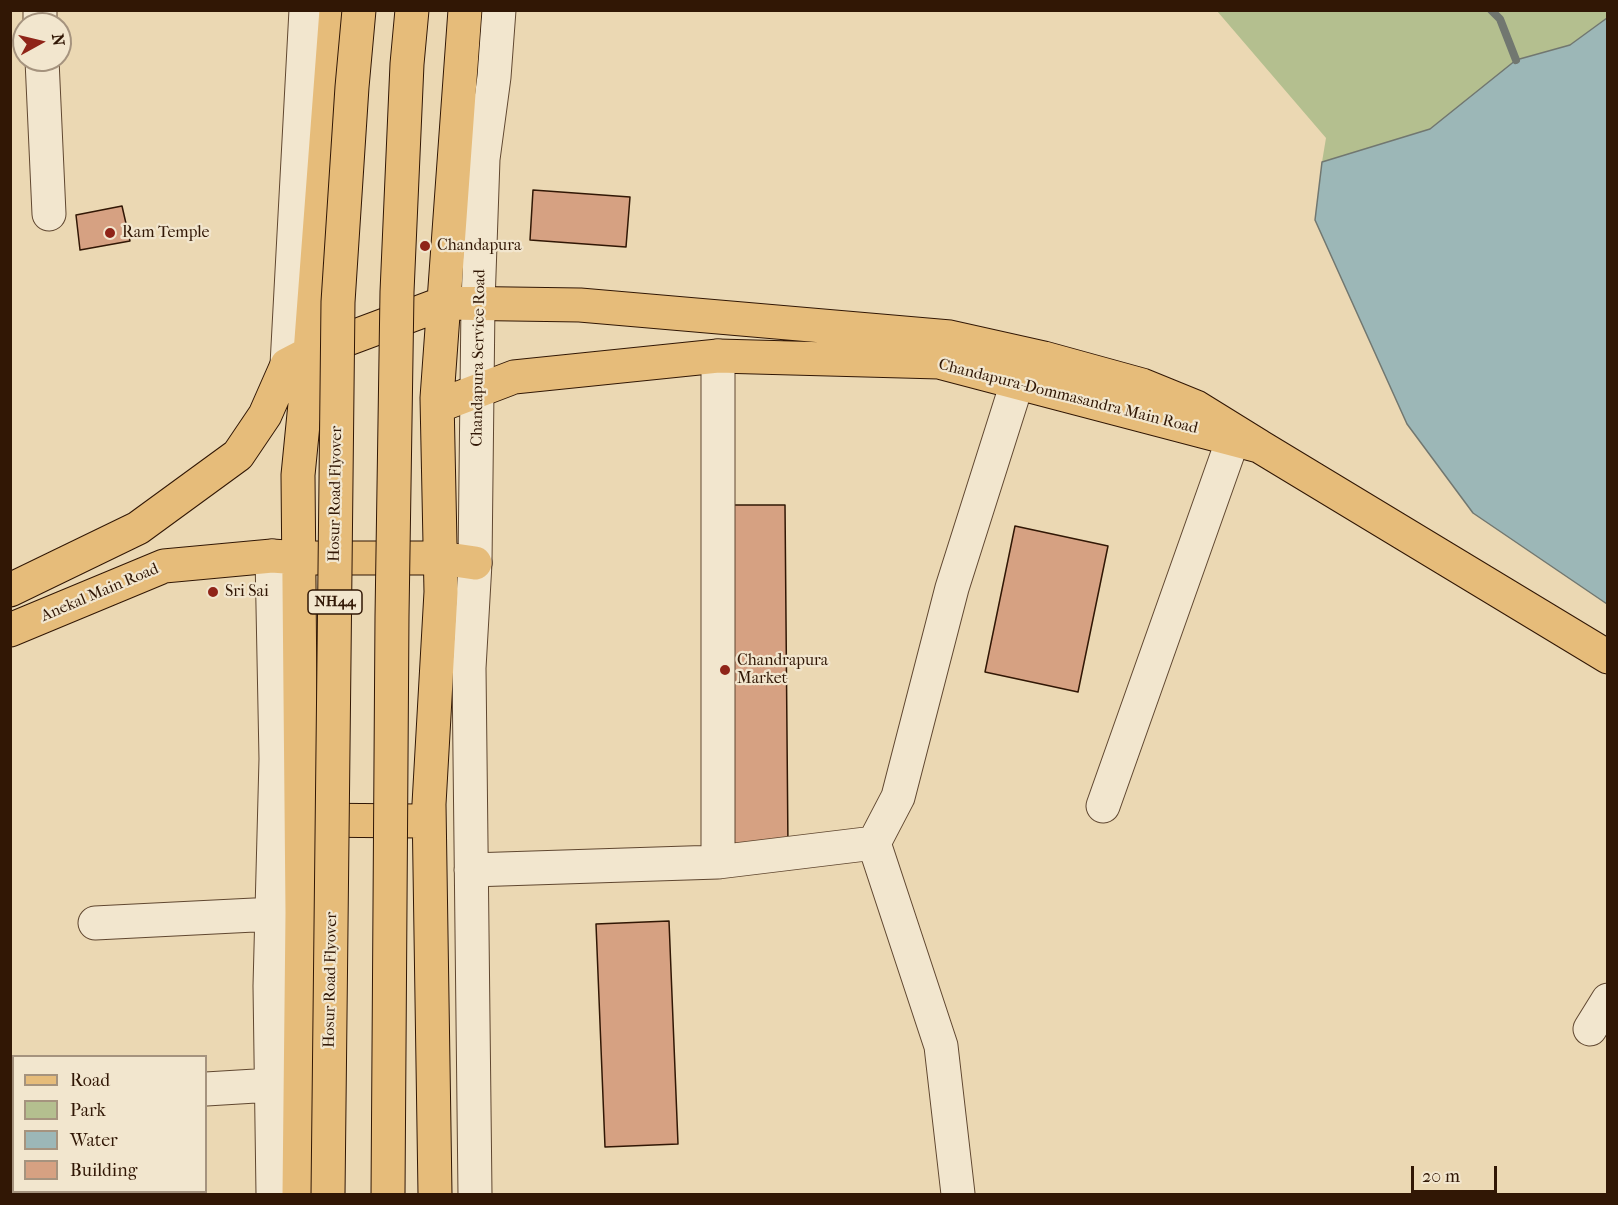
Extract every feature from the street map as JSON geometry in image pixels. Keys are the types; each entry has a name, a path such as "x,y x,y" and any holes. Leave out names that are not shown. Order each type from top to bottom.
{"main road":[{"path":"299,1194 287,914 302,820 286,557 298,475 299,359 336,10"},
{"name":"Hosur Road Flyover","path":"328,1194 338,302 359,10"},
{"path":"388,1194 397,292 406,64 412,10"},
{"path":"435,1194 429,821 441,592 438,406 465,10"},
{"path":"10,590 138,528 238,455 299,359 444,303 580,305 950,337 1044,358 1142,385 1196,407 1246,442"},
{"name":"Chandapura-Dommasandra Main Road","path":"438,406 514,377 718,356 939,362 1246,442 1608,657"},
{"name":"Anekal Main Road","path":"10,630 164,566 286,557 441,558 475,563"},
{"path":"302,820 429,821"}],"street":[{"path":"299,359 306,10"},
{"name":"Chandapura Service Road","path":"475,1194 470,668 475,563 478,303 483,159 494,77 499,10"},
{"path":"43,72 49,214"},
{"path":"718,356 718,862"},
{"path":"958,1194 941,1046 874,843 898,796 952,588 1017,383"},
{"path":"1103,806 1246,442"},
{"path":"273,1194 270,986 287,914 276,759 286,557"},
{"path":"471,870 718,862 874,843"},
{"path":"95,923 287,914"},
{"path":"1590,1029 1608,1000"},
{"path":"207,1089 272,1085"}],"green space":[{"path":"1607,10 1608,18 1570,45 1516,60 1436,140 1322,162 1326,138 1217,11"}],"water":[{"path":"1607,18 1607,604 1473,513 1407,424 1315,220 1322,162 1430,129 1516,60 1570,45"}],"building":[{"path":"533,190 630,197 626,247 530,240"},
{"path":"122,206 130,241 80,250 76,215"},
{"path":"730,505 785,505 788,849 734,849"},
{"path":"1015,526 1108,546 1078,692 985,672"},
{"path":"669,921 678,1144 605,1147 596,924"}],"waterway":[{"path":"1491,10 1500,19 1516,60"}],"place":[{"name":"Ram Temple","path":"110,233"},
{"name":"Chandapura","path":"425,246"},
{"name":"Sri Sai","path":"213,592"},
{"name":"Chandrapura Market","path":"725,670"}]}
